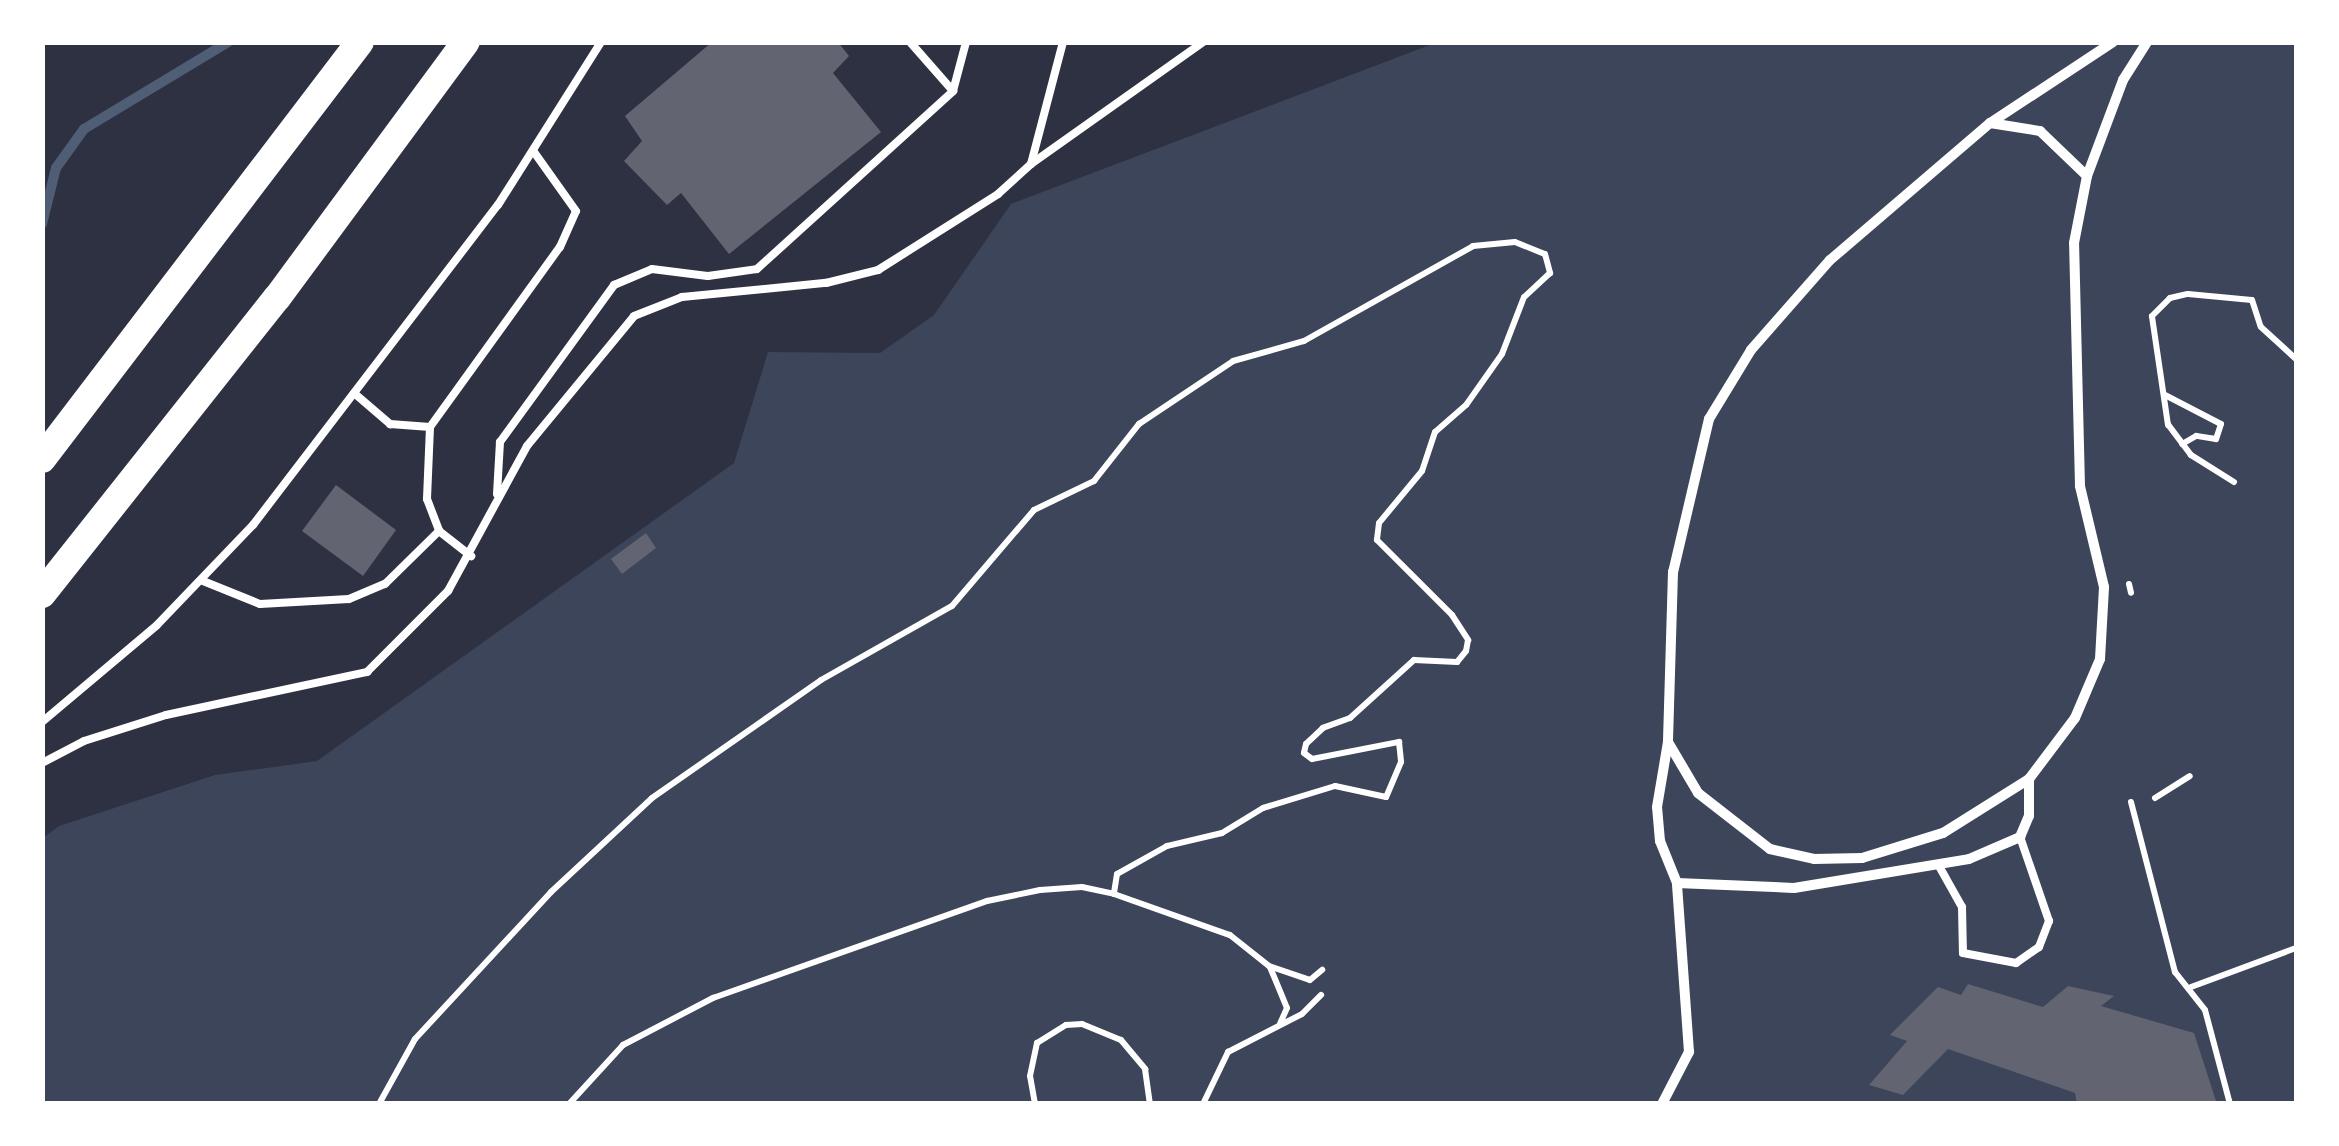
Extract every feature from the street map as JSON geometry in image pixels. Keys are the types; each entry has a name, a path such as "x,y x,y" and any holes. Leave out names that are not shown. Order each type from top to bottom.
{"highway":[{"path":"42,459 360,42"},
{"path":"42,594 277,298 466,42"}],"street":[{"path":"1662,1104 1689,1052 1677,884 1658,824 1668,742 1674,572 1708,419 1751,350 1830,260 1990,123 2113,42"},
{"path":"1668,742 1680,769 1721,815 1770,849 1814,859 1862,858 1943,832 2029,779 2074,718 2100,659 2104,588 2080,486 2074,243 2087,176 2123,80 2147,42"},
{"path":"1990,123 2040,132 2087,176"},
{"path":"1677,884 1794,888 1939,866 2020,837 2029,816 2029,779"}],"lane":[{"path":"42,722 203,581 354,393 534,152 601,42"},
{"path":"910,42 953,91"},
{"path":"497,499 500,442 614,285 652,269 708,276 757,269 953,91 966,42"},
{"path":"1030,164 1063,42"},
{"path":"42,763 84,741 166,714 367,672 427,618 470,556 527,446 634,316 682,296 826,284 878,270 998,194 1030,164 1202,42"},
{"path":"470,556 439,532 427,499 430,427 560,247 576,211 534,152"},
{"path":"354,393 390,424 430,427"},
{"path":"203,581 260,604 349,599 385,584 439,532"},
{"path":"1939,866 1962,907 1962,952 2016,963 2039,947 2049,921 2020,837"}],"path":[{"path":"379,1104 415,1039 551,892 652,798 821,680 952,606 1034,510 1094,481 1140,424 1233,360 1304,341 1472,246 1533,245 1546,254 1550,273 1530,288 1502,354 1466,405 1436,432 1422,471 1379,522 1377,540 1452,615 1468,640 1466,651 1457,662 1414,660 1350,718 1323,728 1306,744 1304,753 1312,759 1399,742 1402,762 1386,797 1335,786 1263,808 1222,833 1167,846 1117,874 1114,894"},
{"path":"2234,482 2182,444 2168,424 2152,316 2170,298 2188,294 2252,300 2261,328 2296,360"},
{"path":"2163,392 2169,402 2221,424 2216,439 2196,436 2182,444"},
{"path":"2130,584 2131,593"},
{"path":"2155,798 2190,776"},
{"path":"2132,802 2174,972 2192,987 2205,1010 2230,1104"},
{"path":"569,1104 623,1045 713,998 987,901 1082,887 1114,894 1230,936 1269,966 1310,980 1322,970"},
{"path":"2192,987 2296,948"},
{"path":"1269,966 1287,1008 1280,1025"},
{"path":"1204,1104 1228,1052 1280,1025 1322,995"},
{"path":"1035,1104 1030,1076 1037,1043 1066,1025 1082,1024 1121,1040 1145,1069 1150,1104"},
{"path":"900,1104 926,1104"}],"shaded area":[{"path":"1435,43 2296,43 2296,1103 43,1104 43,838 59,826 215,775 317,761 734,463 768,352 880,353 934,315 1011,204"}],"building":[{"path":"712,42 838,42 849,56 833,73 881,132 729,254 681,193 667,205 624,161 642,141 625,116"},
{"path":"336,485 396,530 363,576 302,531"},
{"path":"646,533 656,548 622,574 611,559"},
{"path":"1968,984 2043,1007 2068,986 2114,996 2101,1006 2194,1033 2217,1104 2077,1104 2075,1093 1948,1049 1903,1095 1869,1085 1907,1041 1890,1035 1938,987 1961,995"}],"waterway":[{"path":"42,224 56,168 84,129 228,42"}]}
